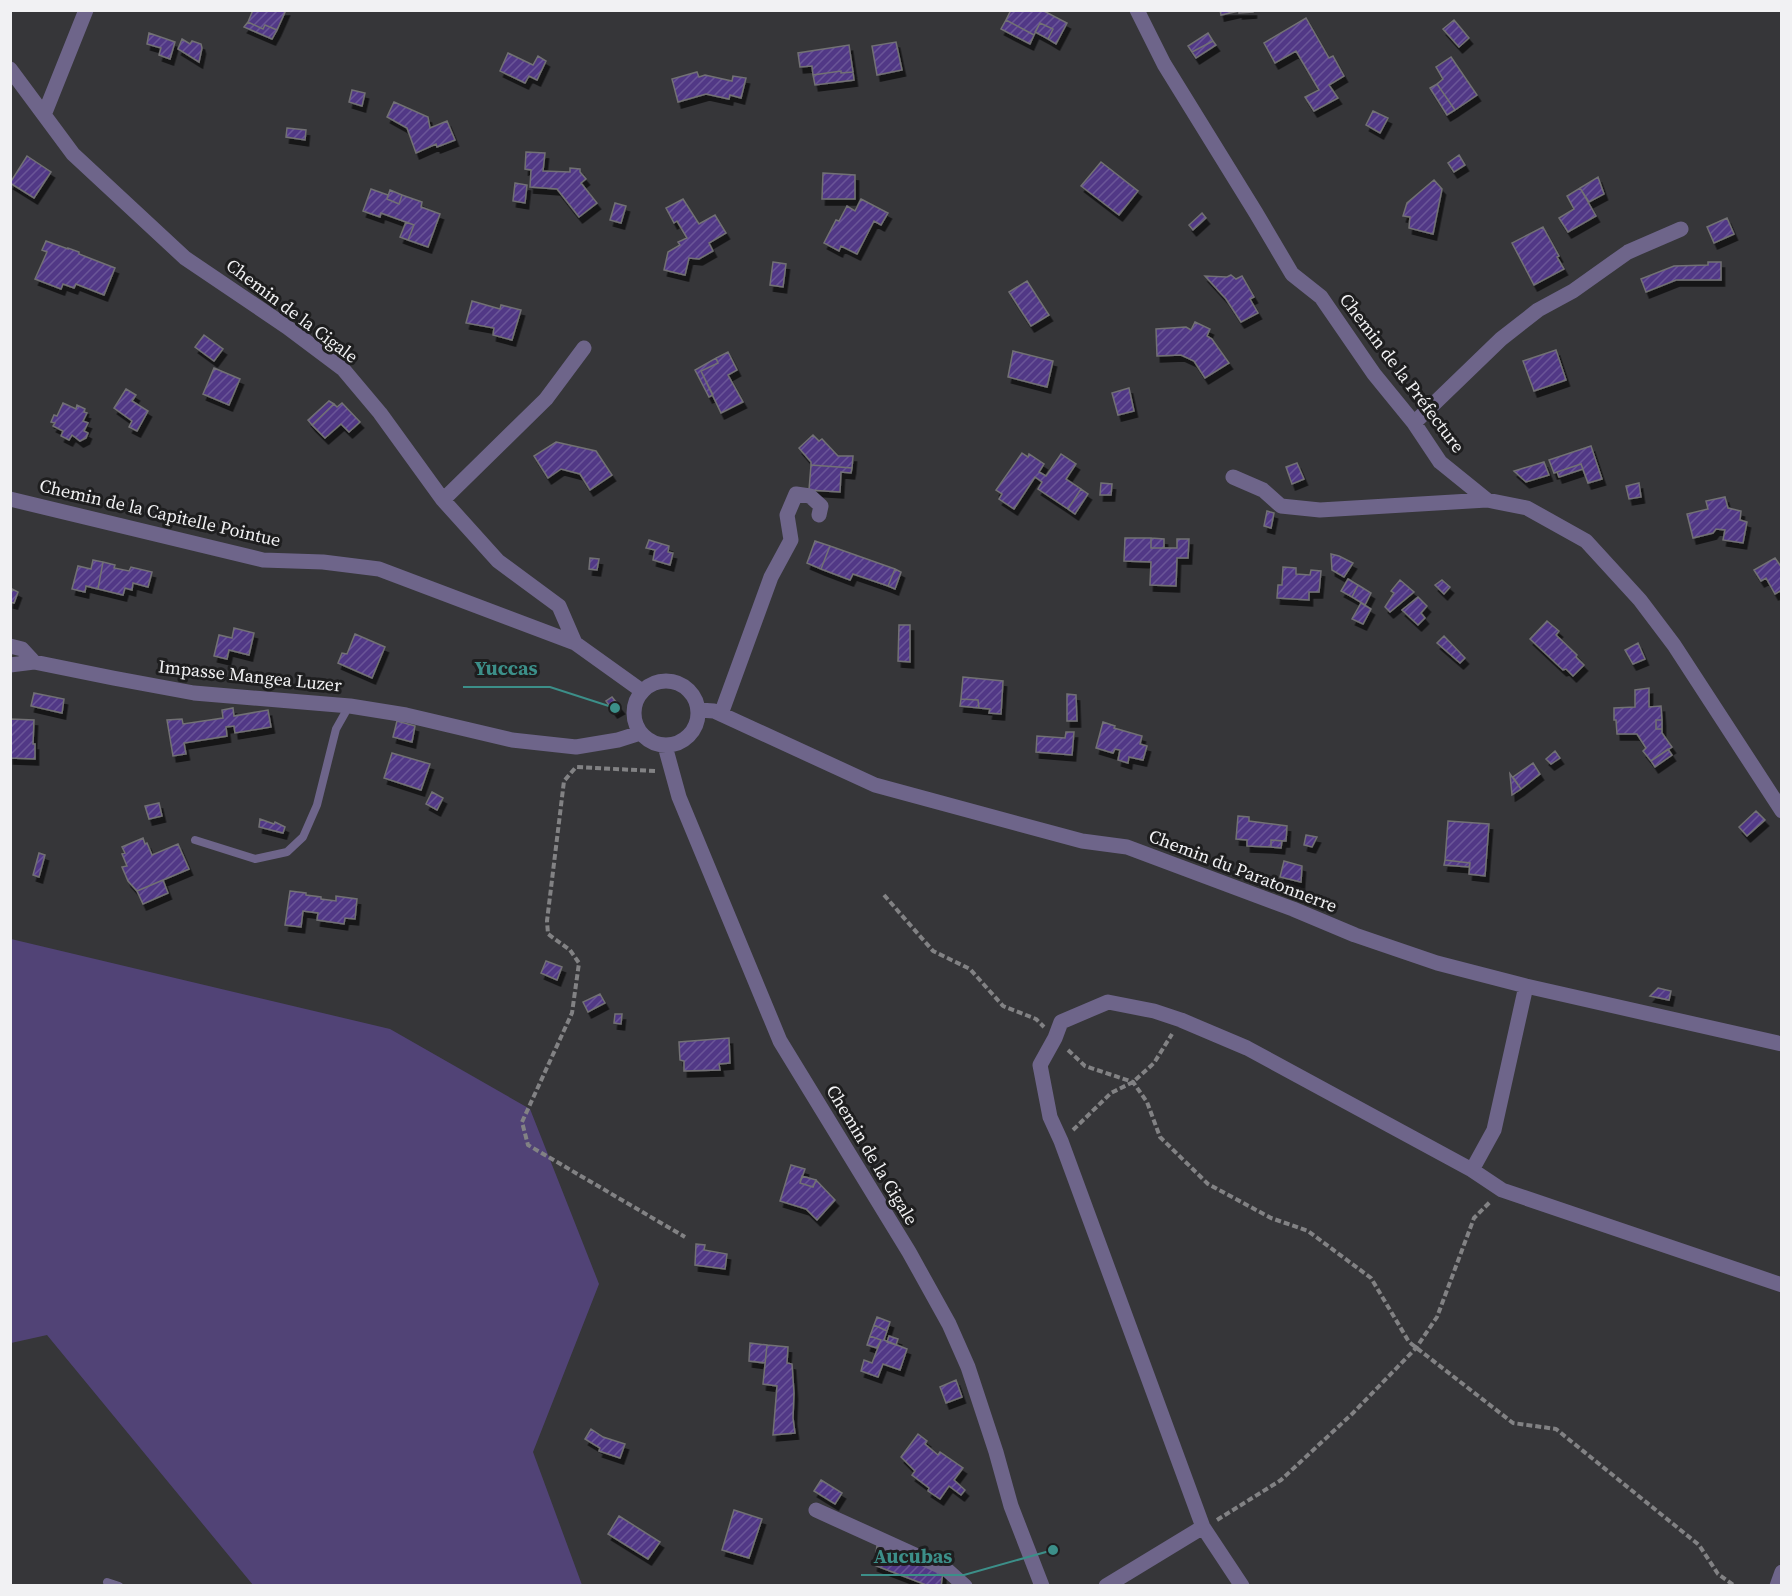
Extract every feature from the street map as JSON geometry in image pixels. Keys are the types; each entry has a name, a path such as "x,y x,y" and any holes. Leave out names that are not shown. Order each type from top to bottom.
{"street":[{"path":"44,115 86,10"},
{"name":"Chemin de la Préfecture","path":"1137,10 1164,64 1292,274 1321,297 1374,374 1414,423 1440,462 1487,500 1527,508 1586,541 1640,600 1674,645 1781,811"},
{"name":"Chemin de la Cigale","path":"10,69 73,154 185,258 287,327 343,369 380,413 444,500 498,561 559,606 575,643"},
{"path":"1414,423 1501,339 1538,310 1573,291 1628,252 1681,229"},
{"path":"444,500 546,399 584,348"},
{"path":"1233,477 1263,490 1281,506 1320,510 1487,500"},
{"path":"721,714 771,577 791,540 787,515 796,494 810,496 822,506 819,515"},
{"name":"Chemin de la Capitelle Pointue","path":"10,499 263,560 323,562 379,570 575,643"},
{"path":"575,643 642,691"},
{"name":"Impasse Mangea Luzer","path":"10,646 22,649 34,662 194,693 350,706 405,715 512,740 576,747 618,740 640,733"},
{"path":"10,665 34,662"},
{"path":"670,681 684,685 694,696 699,710 694,731 677,744 665,746 651,742 640,733 634,719 635,704 642,691 655,682 670,681"},
{"name":"Chemin du Paratonnerre","path":"699,710 714,711 875,785 1082,841 1126,848 1293,909 1354,935 1437,963 1526,986 1782,1044"},
{"name":"Chemin de la Cigale","path":"665,746 679,797 780,1041 909,1252 949,1324 968,1367 1011,1506 1042,1586"},
{"path":"1472,1170 1494,1130 1526,986"},
{"path":"1242,1586 1209,1524 1050,1117 1040,1065 1061,1023 1108,1002 1154,1011 1181,1020 1247,1048 1472,1170 1502,1190 1782,1285"},
{"path":"816,1510 946,1569 964,1586"},
{"path":"1106,1586 1209,1524"},
{"path":"1777,1586 1782,1572"}],"lane":[{"name":"Impasse Mangea Luzer","path":"195,840 255,859 286,852 303,837 313,816 336,729 350,706"},
{"path":"107,1582 119,1586"}],"path":[{"path":"673,772 576,767 564,781 547,921 548,934 570,950 579,963 572,1013 522,1122 528,1145 685,1238"},
{"path":"884,895 933,951 970,969 1003,1006 1036,1019 1047,1030"},
{"path":"1071,1132 1111,1093 1133,1082 1154,1063 1181,1020"},
{"path":"1061,1043 1085,1066 1133,1082 1147,1101 1160,1137 1208,1184 1271,1218 1308,1231 1371,1278 1409,1342 1513,1423 1556,1429 1699,1545 1718,1574 1735,1586"},
{"path":"1209,1524 1281,1480 1353,1413 1416,1347 1437,1317 1474,1218 1495,1197"}],"shaded area":[{"path":"11,939 390,1029 530,1109 599,1284 533,1452 582,1585 253,1585 47,1335 11,1343"}],"building":[{"path":"253,10 286,10 277,30 265,25 263,29 248,22"},
{"path":"1011,10 1042,10 1067,23 1056,44 1048,39 1053,29 1040,23 1034,35 1006,20"},
{"path":"1220,10 1253,10 1253,12 1239,13 1239,11 1221,15"},
{"path":"1306,18 1329,58 1333,56 1344,76 1329,85 1338,98 1314,111 1305,97 1319,90 1296,51 1275,63 1264,43"},
{"path":"1006,20 1034,35 1030,44 1001,29"},
{"path":"1454,20 1469,38 1459,47 1443,29"},
{"path":"248,22 263,29 265,25 277,30 272,39 244,27"},
{"path":"1040,23 1053,29 1048,39 1035,32"},
{"path":"149,33 175,42 170,59 159,55 161,48 147,44"},
{"path":"1208,33 1213,41 1192,52 1188,46"},
{"path":"182,39 190,44 192,41 201,44 199,62 178,49"},
{"path":"1213,41 1216,45 1196,58 1192,52"},
{"path":"896,42 902,70 877,75 872,46"},
{"path":"849,45 853,72 841,73 841,71 813,75 812,66 800,67 798,53"},
{"path":"508,53 533,65 538,56 546,61 537,80 529,76 525,83 500,71"},
{"path":"1451,57 1477,95 1455,110 1437,84 1443,79 1436,67"},
{"path":"841,71 841,73 853,72 854,80 815,85 813,75"},
{"path":"697,72 699,77 705,75 732,81 733,76 746,78 741,98 730,95 729,99 706,94 678,102 672,79"},
{"path":"1437,84 1455,110 1447,115 1430,88"},
{"path":"352,90 365,93 362,106 349,102"},
{"path":"394,102 428,117 430,128 447,121 455,140 437,147 436,144 416,153 407,128 387,117"},
{"path":"1373,111 1388,118 1380,133 1366,125"},
{"path":"287,128 306,130 305,140 286,137"},
{"path":"526,152 545,153 543,171 570,172 570,168 580,169 586,179 581,183 597,203 579,217 557,189 530,187 531,170 525,169"},
{"path":"1459,155 1465,165 1454,172 1448,163"},
{"path":"27,156 51,172 34,198 10,183"},
{"path":"1101,162 1138,191 1119,215 1081,186"},
{"path":"823,173 855,175 855,199 822,199"},
{"path":"1598,177 1604,194 1589,202 1580,188"},
{"path":"1434,180 1442,189 1433,234 1409,228 1410,217 1403,216 1407,203"},
{"path":"515,183 527,185 525,203 513,201"},
{"path":"1580,188 1596,216 1568,232 1559,218 1574,209 1567,196"},
{"path":"371,189 388,195 387,199 399,204 402,195 422,202 421,207 440,214 428,247 408,240 414,225 381,213 380,217 363,211"},
{"path":"390,190 402,195 399,204 387,199"},
{"path":"683,199 699,224 715,215 726,233 709,243 713,251 699,259 689,258 685,275 664,270 668,252 680,245 678,242 687,238 677,221 674,223 666,208"},
{"path":"861,199 888,213 881,225 874,221 857,254 841,246 839,251 824,243 836,220 839,221 847,206 855,211"},
{"path":"615,203 626,206 621,223 610,220"},
{"path":"1202,213 1206,218 1193,230 1189,225"},
{"path":"1727,218 1734,234 1714,243 1707,227"},
{"path":"406,222 414,225 408,240 400,237"},
{"path":"1543,227 1564,269 1534,285 1512,243"},
{"path":"46,241 115,268 104,295 76,284 74,288 63,284 61,289 35,279 47,252 42,250"},
{"path":"773,262 786,264 783,287 770,285"},
{"path":"1708,262 1721,262 1721,280 1676,280 1646,292 1641,279 1674,266 1708,265"},
{"path":"1231,275 1236,279 1242,276 1254,297 1250,299 1258,313 1241,322 1226,299 1205,276 1227,277"},
{"path":"1027,281 1049,315 1031,326 1009,292"},
{"path":"472,301 500,309 501,305 521,310 512,340 493,335 494,328 466,323"},
{"path":"1195,322 1210,329 1207,336 1212,339 1229,363 1205,378 1194,361 1181,355 1157,356 1156,329 1186,327 1191,330"},
{"path":"204,335 223,349 214,361 195,347"},
{"path":"1556,350 1566,380 1534,391 1523,361"},
{"path":"1013,351 1053,361 1047,387 1008,377"},
{"path":"728,352 737,370 728,375 743,402 721,413 701,371 718,363 716,358"},
{"path":"716,358 718,363 701,371 713,395 709,397 695,370"},
{"path":"214,368 240,379 229,405 203,394"},
{"path":"1129,388 1134,411 1118,415 1112,393"},
{"path":"126,389 136,395 132,401 148,411 137,431 129,427 132,421 114,408"},
{"path":"329,401 334,404 312,425 308,420"},
{"path":"63,403 76,409 77,405 85,409 84,412 87,413 83,421 88,423 84,431 88,433 86,438 80,441 72,435 69,440 61,436 63,431 53,426 55,423 51,422 54,415 57,416"},
{"path":"342,403 360,422 349,432 341,424 325,438 312,425 334,404 337,407"},
{"path":"813,435 819,441 822,439 838,456 853,456 852,468 811,465 799,448"},
{"path":"556,442 596,451 612,475 590,490 580,474 561,469 548,478 534,456"},
{"path":"1591,446 1602,479 1588,483 1581,464 1554,473 1549,460"},
{"path":"1022,453 1028,457 1029,454 1044,464 1039,472 1046,476 1061,454 1076,464 1066,479 1081,489 1068,509 1038,489 1042,482 1035,477 1014,509 999,499 1002,494 996,490"},
{"path":"1544,462 1549,475 1526,482 1514,471"},
{"path":"1297,463 1304,479 1292,484 1286,467"},
{"path":"1581,464 1583,469 1559,477 1557,472"},
{"path":"811,465 852,468 851,473 841,472 840,492 809,490"},
{"path":"1101,483 1112,484 1111,495 1100,495"},
{"path":"1639,483 1641,497 1629,499 1626,486"},
{"path":"1081,489 1088,494 1075,514 1068,509"},
{"path":"1725,497 1728,508 1741,511 1740,520 1747,522 1743,543 1723,540 1725,530 1716,529 1713,533 1693,538 1687,514 1708,509 1706,501"},
{"path":"1267,511 1274,513 1271,528 1264,526"},
{"path":"1125,538 1151,538 1151,548 1177,548 1177,539 1189,539 1188,558 1177,558 1176,586 1150,585 1151,562 1124,561"},
{"path":"1151,538 1164,539 1164,548 1151,548"},
{"path":"649,540 669,546 668,552 673,553 670,565 653,560 655,550 646,548"},
{"path":"815,541 830,546 821,569 807,563"},
{"path":"830,546 895,569 888,586 853,574 850,580 821,569"},
{"path":"1331,554 1353,563 1344,577 1332,570"},
{"path":"590,558 599,559 597,570 589,569"},
{"path":"1775,558 1782,568 1782,590 1775,594 1766,578 1761,581 1754,570"},
{"path":"93,560 103,562 98,589 86,586 85,592 72,589 78,566 91,569"},
{"path":"103,562 115,565 114,568 129,571 131,567 152,572 148,587 133,583 132,590 125,588 123,595 98,589"},
{"path":"1283,567 1296,568 1296,574 1310,575 1311,570 1321,571 1319,592 1309,592 1309,600 1277,598 1278,585 1282,585"},
{"path":"895,569 901,572 895,589 888,586"},
{"path":"1348,579 1358,585 1352,597 1341,591"},
{"path":"1400,580 1414,592 1390,612 1385,607 1394,593 1391,591"},
{"path":"1442,580 1450,587 1444,594 1435,585"},
{"path":"1358,585 1371,593 1365,605 1352,597"},
{"path":"12,589 18,592 14,603 10,602"},
{"path":"1418,597 1427,606 1421,613 1425,618 1418,625 1402,610"},
{"path":"1361,603 1371,609 1363,624 1352,619"},
{"path":"1547,621 1559,631 1556,635 1584,665 1573,676 1566,669 1563,670 1530,639"},
{"path":"899,625 910,625 910,662 898,661"},
{"path":"234,628 254,633 249,655 229,650 227,659 214,656 219,635 232,638"},
{"path":"355,634 385,647 372,678 338,663 342,653 347,654"},
{"path":"1444,636 1465,658 1460,663 1437,643"},
{"path":"1638,643 1645,659 1633,664 1625,650"},
{"path":"963,677 1003,681 1001,714 989,713 990,709 979,708 978,700 961,699"},
{"path":"1649,688 1649,707 1661,706 1662,720 1656,720 1656,729 1662,729 1662,733 1672,747 1651,761 1643,751 1646,748 1637,734 1617,734 1616,720 1614,720 1614,708 1635,707 1635,690"},
{"path":"34,693 64,699 62,713 31,706"},
{"path":"1067,694 1076,695 1077,721 1067,721"},
{"path":"612,697 621,708 614,712 606,701"},
{"path":"961,699 978,700 979,708 960,706"},
{"path":"233,708 234,716 268,710 271,727 235,733 234,726 226,727 227,736 184,743 186,754 173,756 167,720 182,719 183,724 223,718 222,710"},
{"path":"10,719 34,720 35,759 10,758"},
{"path":"1656,720 1662,720 1662,729 1656,729"},
{"path":"397,721 415,726 412,742 393,737"},
{"path":"1103,722 1115,726 1114,728 1142,736 1140,744 1147,746 1143,760 1129,757 1128,763 1118,760 1120,750 1115,749 1113,753 1096,748"},
{"path":"1066,732 1074,732 1072,755 1036,752 1037,736 1065,738"},
{"path":"1668,749 1672,755 1655,767 1651,761"},
{"path":"1555,751 1560,758 1551,764 1546,759"},
{"path":"392,753 430,764 421,790 384,778"},
{"path":"1533,763 1540,774 1521,789 1513,777"},
{"path":"1510,774 1521,789 1512,795"},
{"path":"432,792 443,798 437,810 426,804"},
{"path":"159,803 162,816 149,819 145,806"},
{"path":"1756,811 1765,820 1747,836 1739,827"},
{"path":"1238,816 1249,817 1249,821 1287,826 1286,841 1271,840 1271,847 1247,846 1247,840 1236,839"},
{"path":"260,819 285,827 283,833 259,827"},
{"path":"1448,821 1489,824 1485,876 1469,874 1470,863 1445,860"},
{"path":"1306,835 1317,837 1312,847 1304,845"},
{"path":"143,838 152,855 178,844 189,869 137,891 128,881 122,867 127,866 122,847"},
{"path":"1271,840 1282,841 1281,848 1271,847"},
{"path":"39,853 45,855 39,877 33,875"},
{"path":"1445,860 1470,863 1469,867 1444,865"},
{"path":"1284,861 1302,866 1301,882 1280,877"},
{"path":"163,880 168,893 143,904 137,891"},
{"path":"290,891 336,901 336,896 357,899 355,919 345,918 344,924 317,920 318,913 303,911 301,927 285,925"},
{"path":"546,961 562,967 557,980 541,973"},
{"path":"1658,988 1671,991 1669,1000 1650,996"},
{"path":"600,994 605,1003 588,1012 583,1002"},
{"path":"615,1014 622,1014 621,1024 614,1023"},
{"path":"729,1038 730,1063 719,1064 720,1070 684,1071 684,1061 680,1060 679,1042"},
{"path":"791,1165 805,1169 800,1183 813,1187 816,1180 835,1200 817,1220 806,1209 780,1201"},
{"path":"802,1176 816,1180 813,1187 800,1183"},
{"path":"696,1244 705,1245 704,1250 727,1254 725,1269 695,1265"},
{"path":"877,1317 890,1322 887,1331 874,1325"},
{"path":"874,1325 887,1331 884,1340 907,1349 900,1370 883,1364 878,1377 861,1371 864,1360 872,1363 881,1340 870,1336"},
{"path":"870,1336 881,1340 877,1348 867,1345"},
{"path":"889,1336 898,1339 896,1345 887,1342"},
{"path":"750,1343 767,1345 765,1363 749,1361"},
{"path":"767,1345 788,1347 787,1363 792,1364 795,1433 773,1435 777,1386 763,1384"},
{"path":"956,1380 962,1397 946,1403 940,1387"},
{"path":"591,1429 603,1437 625,1444 620,1458 599,1451 600,1448 585,1439"},
{"path":"918,1434 927,1441 925,1444 938,1455 940,1452 963,1468 954,1480 965,1490 961,1495 949,1486 940,1499 912,1475 915,1471 901,1457"},
{"path":"821,1480 842,1493 835,1504 814,1491"},
{"path":"734,1510 762,1519 749,1558 722,1550"},
{"path":"619,1516 660,1542 648,1559 608,1534"},
{"path":"877,1546 917,1565 918,1563 943,1572 941,1586 929,1586 874,1565"}],"place":[{"name":"Yuccas","path":"615,708"},
{"name":"Aucubas","path":"1053,1550"}]}
